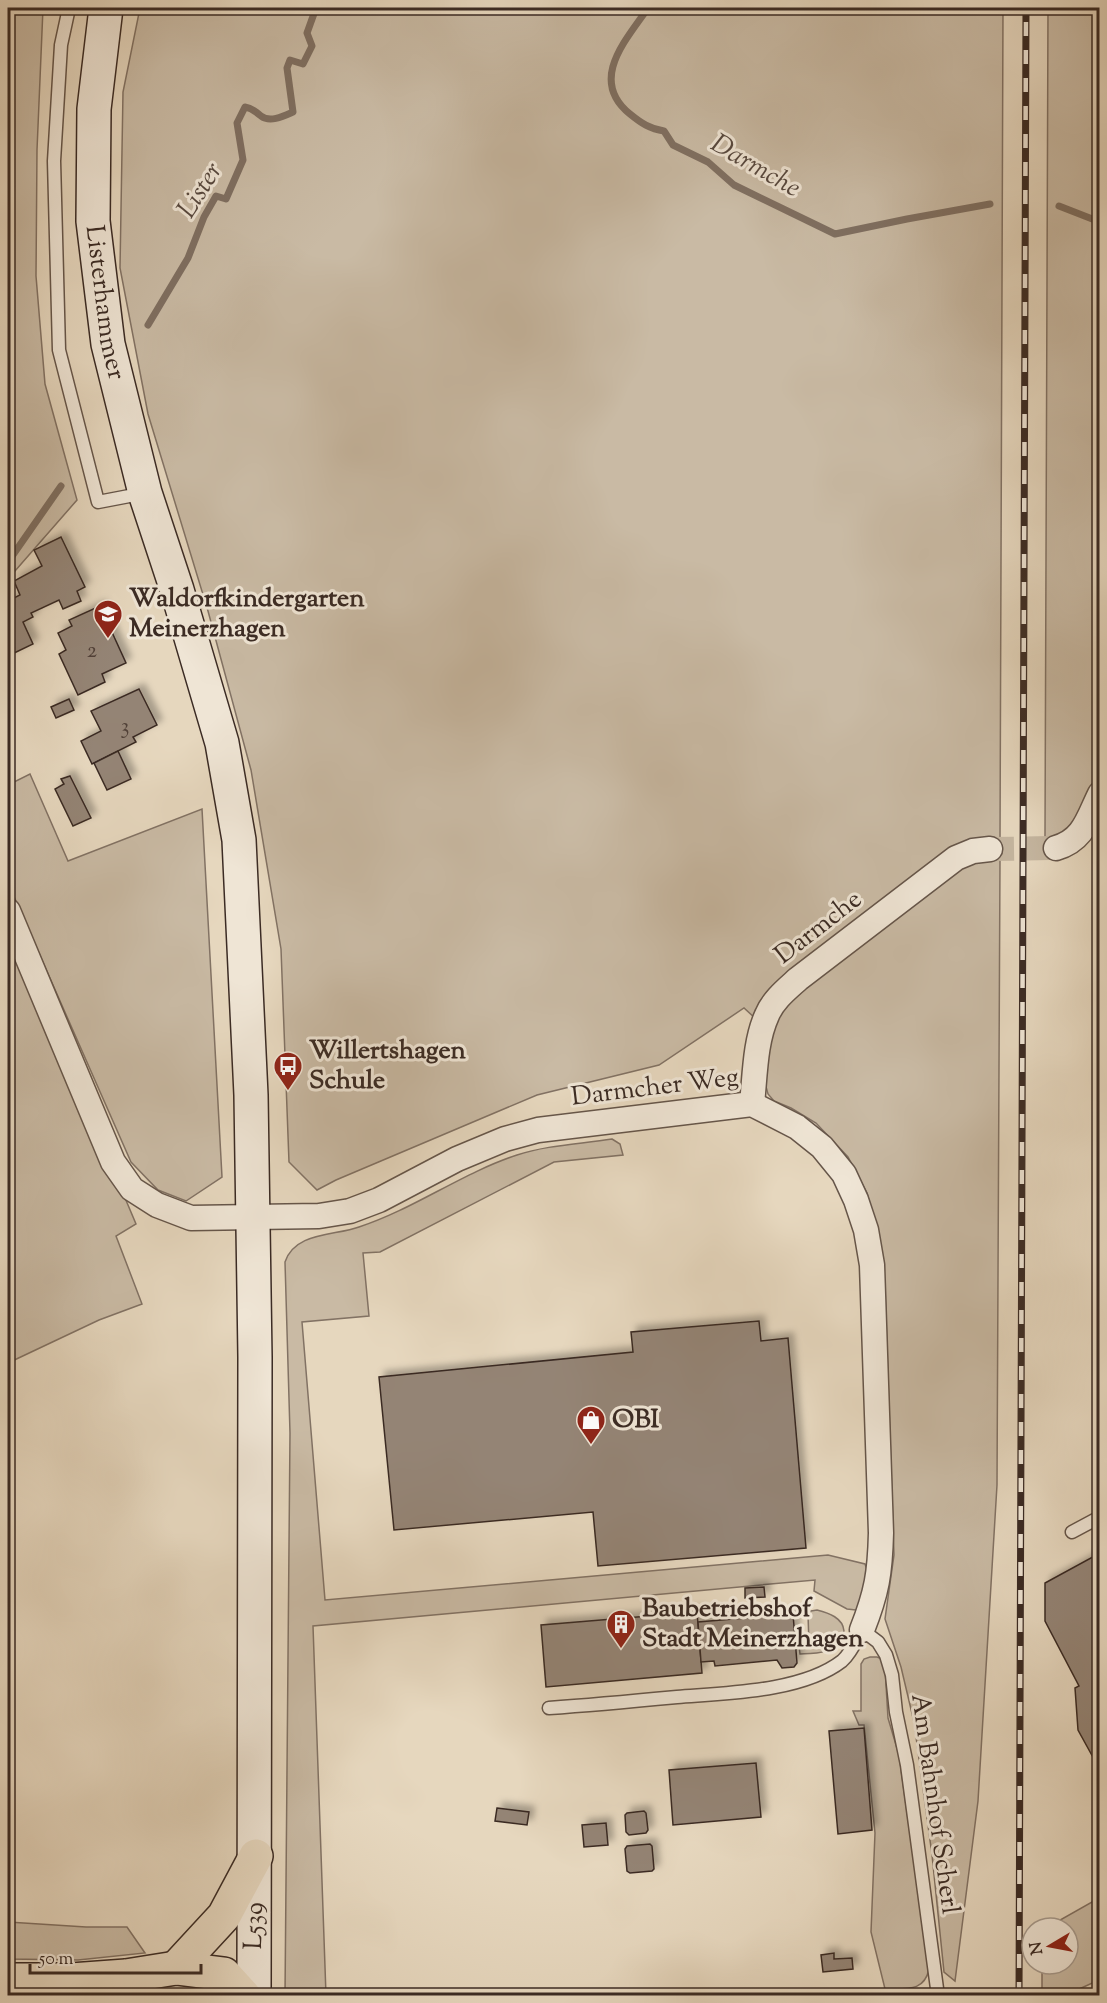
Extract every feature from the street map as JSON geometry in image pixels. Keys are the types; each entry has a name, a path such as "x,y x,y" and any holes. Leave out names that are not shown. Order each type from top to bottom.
{"highway":[{"path":"176,1968 224,1916 256,1856"},
{"path":"8,1980 126,1976 176,1968 224,1974 244,1995"}],"main road":[{"name":"Listerhammer","path":"106,8 94,109 93,221 108,344 145,493 177,590 222,743 239,840 251,1095 253,1217"},
{"name":"L539","path":"253,1217 256,1856 254,1995"}],"street":[{"path":"1056,848 1076,839 1100,794"},
{"name":"Darmche","path":"752,1104 759,1043 767,1014 780,995 956,858 973,851 990,849"},
{"name":"Darmcher Weg","path":"8,910 113,1162 132,1189 157,1205 191,1218 319,1216 350,1211 380,1200 505,1139 538,1130 752,1104 797,1127 822,1147 843,1174 856,1200 866,1230 872,1265 881,1533 880,1570 875,1597 862,1630"}],"lane":[{"path":"69,8 61,45 54,161 59,350 98,502 145,493"},
{"path":"1072,1532 1100,1517"},
{"path":"549,1708 762,1690 798,1682 829,1669 843,1660 862,1630"},
{"name":"Am Bahnhof Scherl","path":"862,1630 878,1642 886,1655 892,1675 939,1995"}],"shaded area":[{"path":"8,8 43,8 37,150 36,276 45,384 77,500 8,579"},
{"path":"140,8 1003,8 1000,839 967,842 756,1019 744,1008 659,1065 537,1095 317,1190 289,1162 281,949 251,770 208,611 148,414 120,268 123,92"},
{"path":"1048,8 1099,8 1099,777 1081,819 1061,836 1045,837"},
{"path":"30,774 68,861 202,809 222,1177 186,1201 158,1190 131,1162 8,883 8,785"},
{"path":"1000,859 997,1485 978,1801 955,1981 944,1972 932,1855 914,1722 901,1667 885,1619 894,1555 885,1287 879,1237 867,1193 848,1157 816,1123 774,1101 768,1094 765,1083 766,1060 773,1021 788,999 959,866"},
{"path":"8,921 136,1224 116,1236 142,1304 99,1320 8,1363"},
{"path":"612,1139 620,1144 623,1155 554,1162 380,1252 363,1253 369,1316 302,1322 325,1600 828,1555 865,1564 867,1570 861,1606 856,1610 847,1609 814,1591 815,1580 313,1626 326,1995 285,1996 290,1433 285,1262 290,1252 306,1240 359,1227 399,1211 477,1171 517,1155 540,1149"},
{"path":"817,1610 838,1619 844,1631 831,1649 800,1654 799,1646 809,1645 808,1614"},
{"path":"870,1657 882,1659 885,1668 888,1718 899,1755 929,1969 923,1982 906,1989 885,1989 871,1932 875,1833 864,1725 859,1725 853,1711 861,1711 861,1664 864,1659"},
{"path":"1099,1898 1099,1980 1066,1995 1042,1995 1042,1976 1080,1976 1080,1916 1067,1916"},
{"path":"8,1922 127,1927 145,1953 78,1960 8,1959"}],"building":[{"path":"61,537 85,587 77,591 81,601 63,609 59,600 31,613 33,617 23,622 33,644 8,656 8,601 20,595 14,581 42,566 34,550"},
{"path":"100,606 126,663 102,674 105,682 78,695 59,654 66,650 58,633 72,626 69,620"},
{"path":"139,689 157,725 133,737 136,742 92,764 81,741 101,731 91,711"},
{"path":"69,699 74,710 56,718 51,707"},
{"path":"118,751 131,779 107,790 94,763"},
{"path":"70,776 91,818 73,826 55,789 64,784 61,779"},
{"name":"OBI","path":"759,1321 761,1341 788,1338 806,1548 598,1566 593,1512 394,1530 379,1377 633,1352 631,1332"},
{"path":"1100,1553 1100,1770 1078,1730 1075,1688 1079,1686 1045,1621 1045,1583"},
{"path":"764,1587 765,1597 745,1598 745,1588"},
{"name":"Baubetriebshof Stadt Meinerzhagen","path":"697,1612 702,1673 546,1687 541,1625"},
{"name":"Baubetriebshof Stadt Meinerzhagen","path":"793,1614 797,1663 794,1667 782,1668 777,1660 715,1666 714,1661 701,1662 698,1622"},
{"path":"864,1728 872,1830 838,1834 829,1731"},
{"path":"756,1763 761,1817 673,1825 669,1770"},
{"path":"497,1808 529,1812 527,1825 495,1821"},
{"path":"644,1811 648,1830 646,1833 629,1835 626,1832 625,1815"},
{"path":"606,1823 608,1845 584,1847 582,1825"},
{"path":"650,1844 654,1869 630,1873 627,1871 625,1849 627,1846"},
{"path":"834,1953 834,1959 852,1958 853,1969 823,1972 821,1955"}],"waterway":[{"name":"Lister","path":"148,325 188,258 204,217 216,196 226,199 243,160 237,123 245,107 269,119 293,112 287,68 290,60 303,64 312,46 307,33 316,8"},
{"name":"Lister","path":"459,8 480,8"},
{"name":"Darmche","path":"648,8 630,33 615,60 611,74 612,88 618,101 638,120 664,131 673,145 708,162 734,185 835,234 990,204"},
{"name":"Darmche","path":"1059,206 1100,222"},
{"name":"Lister","path":"8,562 61,486"}],"tunnel":[{"path":"990,849 1056,848"}],"railway":[{"path":"1019,1996 1026,8"}],"place":[{"name":"Waldorfkindergarten Meinerzhagen","path":"108,640"},
{"name":"Willertshagen Schule","path":"288,1092"},
{"name":"OBI","path":"591,1446"},
{"name":"Baubetriebshof Stadt Meinerzhagen","path":"621,1650"}]}
